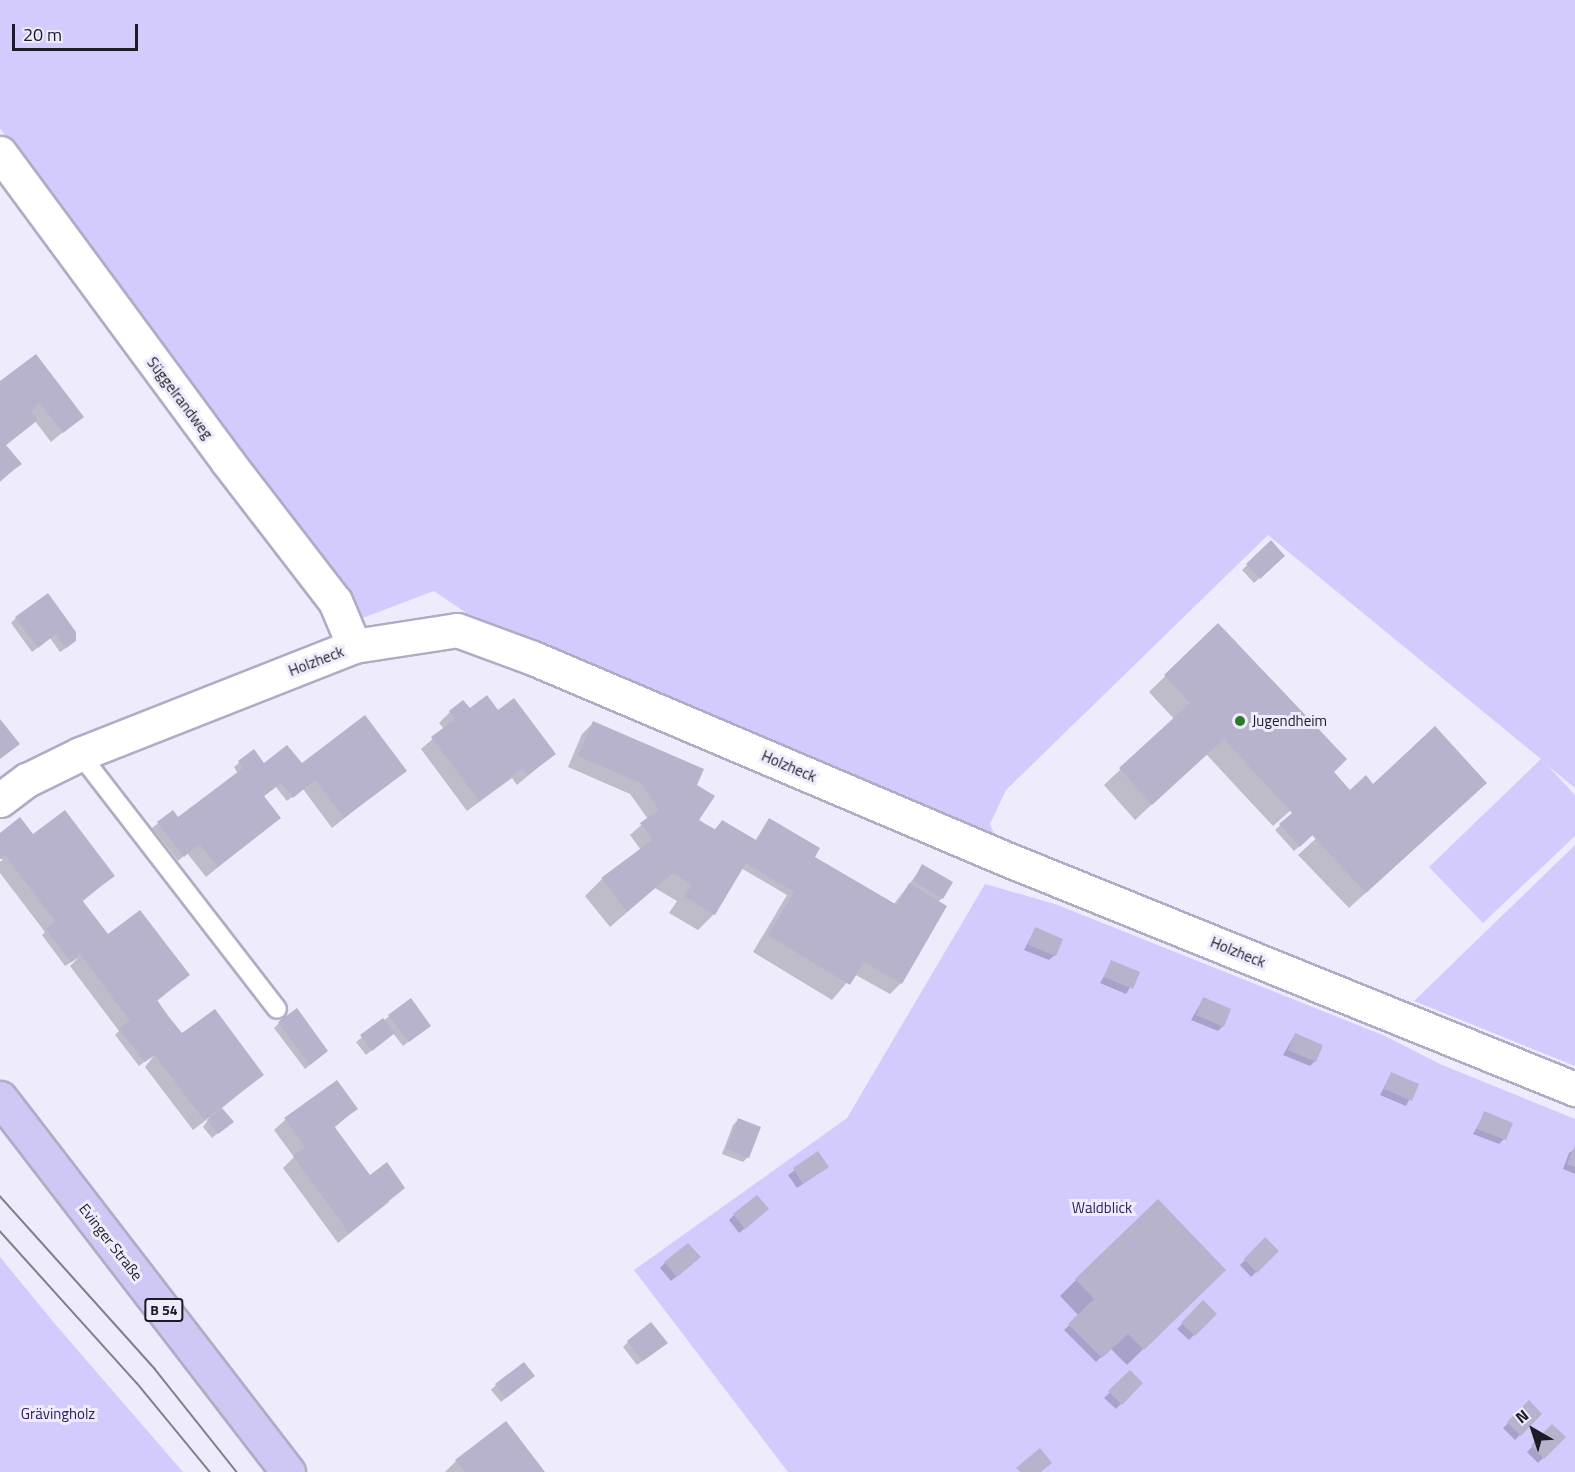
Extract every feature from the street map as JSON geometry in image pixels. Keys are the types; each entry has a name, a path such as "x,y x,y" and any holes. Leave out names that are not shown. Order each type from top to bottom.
{"main road":[{"name":"Evinger Straße","path":"0,1098 288,1472"}],"street":[{"name":"Süggelrandweg","path":"0,153 334,602 354,646"},
{"name":"Holzheck","path":"0,800 27,780 80,753 354,646 457,630 533,658 1004,858 1575,1089"}],"lane":[{"path":"80,753 277,1009"}],"green space":[{"path":"0,0 1575,0 1575,788 1547,765 1575,795 1575,836 1483,923 1429,867 1541,759 1268,535 1006,790 990,824 1004,858 533,658 434,591 357,620 0,128"},
{"path":"1575,845 1575,1066 1414,1001"},
{"name":"Waldblick","path":"985,884 1055,904 1385,1036 1440,1064 1575,1119 1575,1472 788,1472 634,1270 847,1118"},
{"name":"Grävingholz","path":"0,1257 55,1324 183,1472 0,1472"}],"building":[{"path":"36,354 84,417 63,433 40,403 31,411 38,420 6,445 22,464 0,480 0,381"},
{"path":"1271,540 1285,556 1260,579 1246,564"},
{"path":"48,593 76,632 76,641 66,648 56,634 38,648 15,617"},
{"path":"1218,623 1347,759 1334,772 1350,790 1366,775 1373,784 1435,726 1487,783 1366,893 1312,835 1300,847 1279,824 1292,813 1224,739 1152,805 1119,768 1190,703 1164,675"},
{"path":"487,695 498,710 514,698 556,754 528,775 523,768 479,801 431,737 455,719 449,711 463,700 470,708"},
{"path":"365,715 407,771 344,818 315,780 293,798 281,783 264,796 281,818 218,867 199,844 184,857 157,822 173,810 178,817 243,768 238,761 254,749 264,763 287,745 302,763"},
{"path":"0,719 20,744 0,759"},
{"path":"593,721 704,769 697,785 715,796 699,820 716,830 722,820 756,840 769,818 820,848 815,857 897,905 909,883 947,906 902,984 864,962 850,985 768,935 794,892 746,863 715,915 684,896 692,885 673,873 627,912 601,878 652,840 640,823 659,810 641,783 578,756"},
{"path":"65,810 115,876 82,900 108,934 140,910 190,975 157,1000 169,1017 182,1033 215,1009 264,1075 204,1120 155,1055 145,1062 119,1029 130,1021 80,954 71,962 46,929 55,921 5,855 0,859 0,833 20,817 33,834"},
{"path":"922,864 953,882 943,899 913,881"},
{"path":"1035,927 1063,939 1056,956 1028,945"},
{"path":"1111,960 1140,972 1133,989 1104,977"},
{"path":"1203,997 1231,1009 1224,1027 1196,1015"},
{"path":"411,998 431,1026 409,1042 388,1015"},
{"path":"297,1008 328,1051 310,1065 278,1022"},
{"path":"383,1018 395,1033 372,1051 360,1035"},
{"path":"1295,1033 1323,1045 1316,1062 1288,1050"},
{"path":"1391,1072 1419,1084 1412,1101 1384,1089"},
{"path":"337,1080 358,1109 334,1126 370,1175 387,1162 405,1188 349,1233 293,1156 305,1147 284,1118"},
{"path":"222,1108 234,1122 218,1134 207,1120"},
{"path":"1484,1111 1513,1123 1506,1140 1477,1129"},
{"path":"738,1118 761,1127 749,1158 726,1149"},
{"path":"1575,1145 1575,1167 1567,1164"},
{"path":"818,1151 829,1167 803,1184 793,1168"},
{"path":"757,1195 769,1209 745,1229 733,1214"},
{"path":"1158,1199 1226,1270 1144,1350 1128,1334 1102,1358 1068,1324 1094,1299 1075,1279"},
{"path":"1265,1237 1279,1251 1257,1273 1244,1259"},
{"path":"688,1243 701,1257 677,1277 664,1262"},
{"path":"1203,1300 1217,1314 1195,1336 1181,1323"},
{"path":"651,1322 668,1343 643,1361 627,1341"},
{"path":"524,1362 535,1376 506,1398 495,1384"},
{"path":"1130,1370 1143,1383 1122,1405 1108,1391"},
{"path":"1529,1400 1542,1414 1521,1436 1507,1422"},
{"path":"506,1421 545,1472 465,1472 455,1460"},
{"path":"1552,1424 1566,1437 1544,1459 1531,1445"},
{"path":"1040,1448 1052,1463 1041,1472 1020,1472 1016,1468"}],"tram line":[{"path":"0,1196 155,1369 237,1472"},
{"path":"0,1231 137,1383 210,1472"}],"place":[{"name":"Jugendheim","path":"1240,721"}]}
